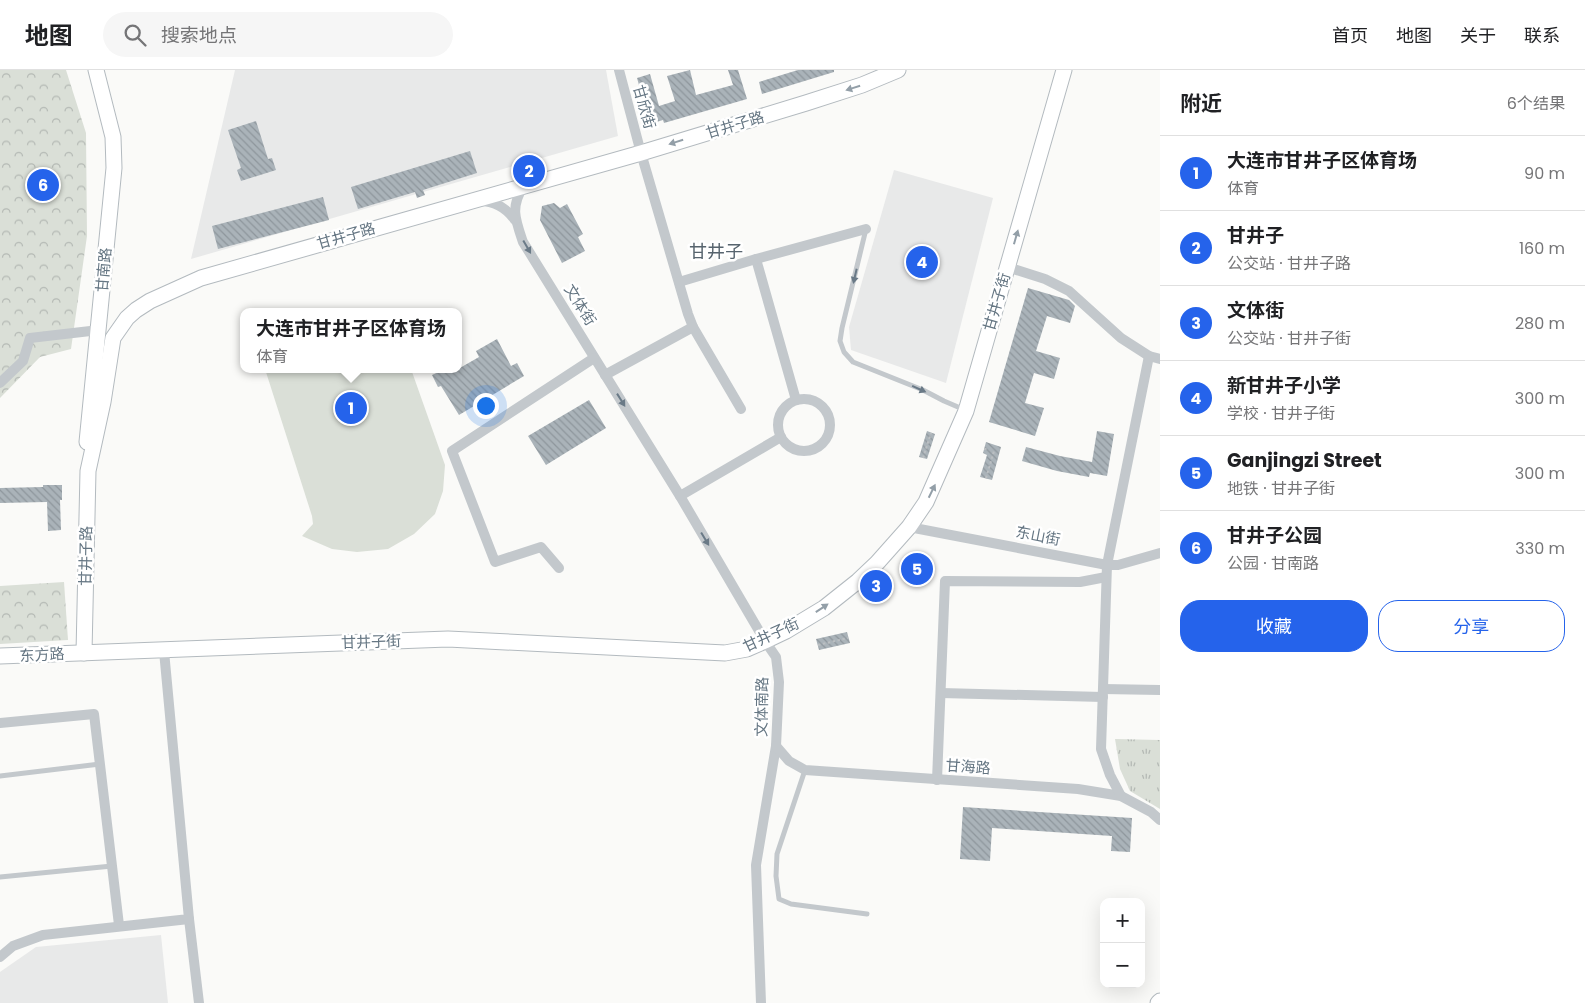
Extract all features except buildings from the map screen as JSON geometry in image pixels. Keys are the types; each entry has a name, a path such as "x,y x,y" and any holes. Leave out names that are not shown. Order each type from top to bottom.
{"street":[{"name":"甘南路","path":"88,471 87,432 99,330 114,168 113,137 96,70"},
{"name":"甘欣街","path":"619,70 641,153 693,327 741,409"},
{"name":"甘井子路","path":"84,653 88,471 103,402 113,338 127,318 136,310 150,301 200,278 641,153 806,104 862,85 898,70"},
{"name":"甘井子街","path":"84,653 448,639 725,653 748,649 765,642 824,608 877,563 909,527 926,502 936,481 966,411 1064,70"},
{"name":"文体街","path":"524,186 514,208 515,220 523,242 680,496 765,642"},
{"path":"466,202 485,201 494,203 510,213 515,220"},
{"path":"679,282 866,229"},
{"path":"756,259 796,400"},
{"path":"1008,267 1045,279 1069,291 1121,338 1149,356 1160,359"},
{"path":"605,375 693,327"},
{"path":"0,383 22,361 30,338 99,330"},
{"path":"1121,796 1110,775 1102,749 1106,577 1149,356"},
{"path":"559,568 541,547 495,562 452,451 594,358"},
{"path":"796,400 814,400 822,405 830,420 831,428 828,436 817,448 809,451 793,449 786,444 778,428 778,420 782,411 788,404 796,400"},
{"path":"680,496 781,437"},
{"name":"东山街","path":"909,527 1107,565 1118,565 1160,553"},
{"path":"937,780 945,581 1080,582 1106,577"},
{"name":"文体南路","path":"761,1003 756,864 776,746 779,682 776,657 765,642"},
{"path":"164,651 189,918 199,1003"},
{"name":"东方路","path":"0,656 84,653"},
{"path":"941,693 1103,693 1160,690"},
{"path":"0,723 94,714 118,925"},
{"path":"776,746 789,761 805,770"},
{"name":"甘海路","path":"805,770 1078,789 1121,796 1151,812 1160,820"},
{"path":"2,954 13,946 43,934 189,918"}],"lane":[{"path":"866,229 842,328 840,341 844,352 853,362 923,390 966,411"},
{"path":"0,776 100,764"},
{"path":"805,770 777,854 776,876 779,899 791,904 867,914"},
{"path":"0,877 112,866"}],"path":[{"path":"923,458 931,432"},
{"path":"986,478 994,451"},
{"path":"818,645 848,638"}],"shaded area":[{"path":"235,70 606,70 618,136 191,259"},
{"path":"894,170 993,198 946,383 851,350 849,327"},
{"path":"161,935 168,1003 0,1003 0,972 36,947"}],"green space":[{"path":"0,70 66,70 86,133 87,236 71,349 40,357 0,398"},
{"path":"266,373 412,373 445,465 443,491 435,514 414,534 388,549 357,552 332,549 302,536 313,524"},
{"path":"64,582 68,640 0,644 0,586"},
{"path":"1115,739 1160,740 1160,809 1130,791 1120,769"}],"place":[{"name":"甘井子","path":"529,171"},
{"name":"甘井子公园","path":"43,185"},
{"name":"新甘井子小学","path":"922,262"},
{"name":"大连市甘井子区体育场","path":"351,408"},
{"name":"Ganjingzi Street","path":"917,569"},
{"name":"文体街","path":"876,586"}],"district":[{"name":"甘井子","path":"716,252"}]}
